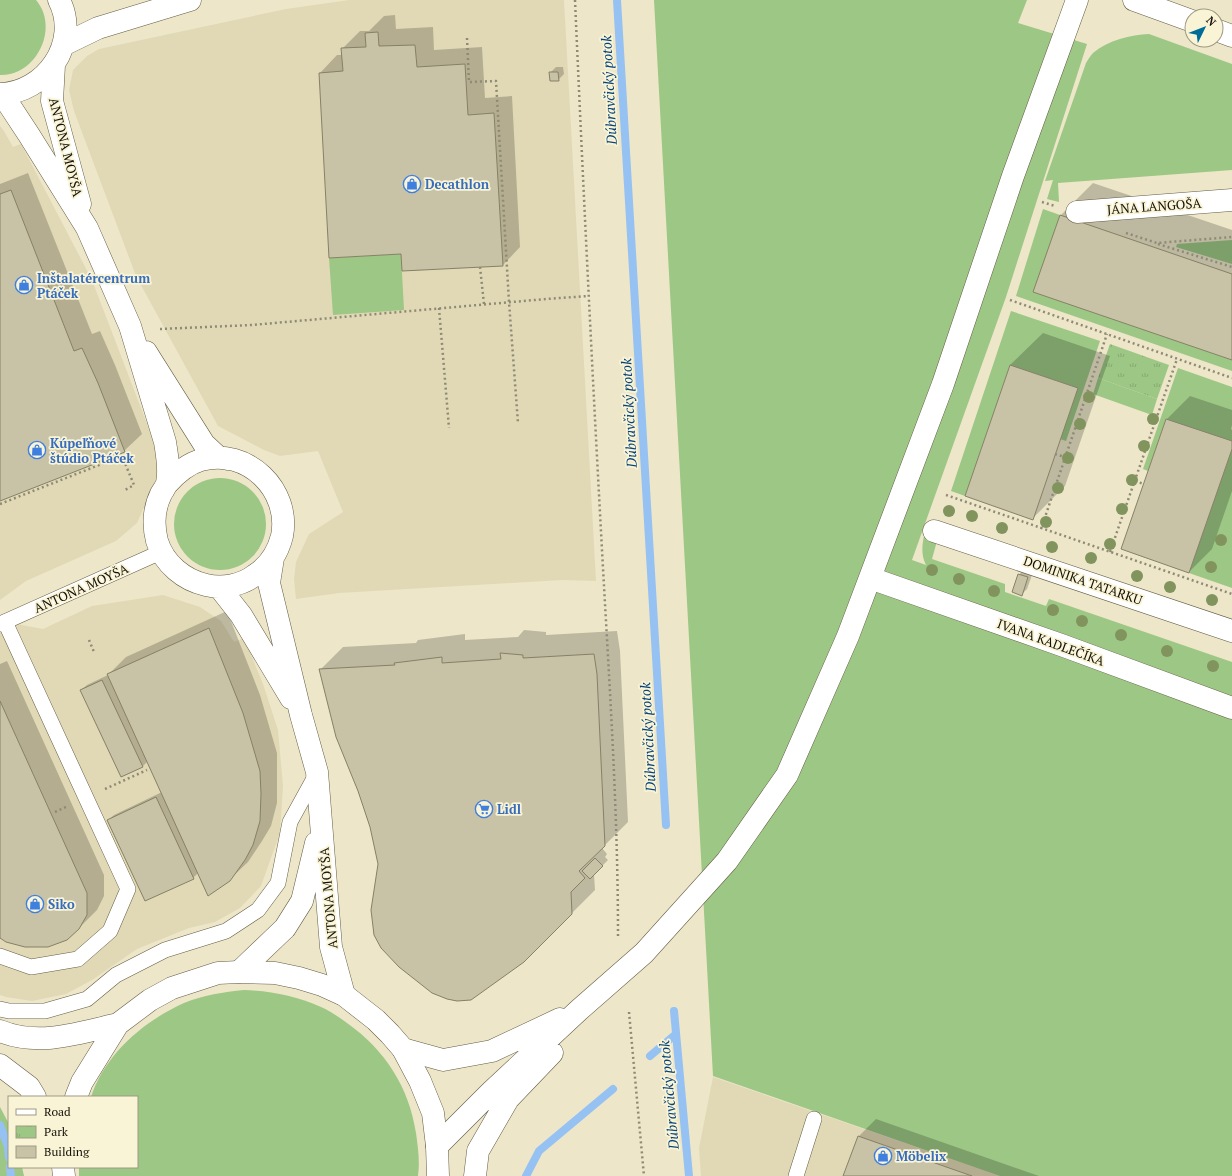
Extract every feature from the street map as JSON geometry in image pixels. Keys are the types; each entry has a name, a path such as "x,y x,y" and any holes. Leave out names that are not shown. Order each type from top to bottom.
{"street":[{"path":"1,94 28,88 42,78 54,65 63,45 65,32 64,18 59,0"},
{"path":"63,45 98,28 190,0"},
{"path":"437,1146 491,1092 644,953 727,862 788,775 848,636 943,384 1013,176 1077,0"},
{"path":"1134,0 1184,18"},
{"name":"ANTONA MOYŠA","path":"54,65 52,101 87,228"},
{"name":"ANTONA MOYŠA","path":"1,94 29,135 87,228 130,326 165,442 169,461 167,484"},
{"name":"JÁNA LANGOŠA","path":"1077,212 1232,200"},
{"name":"ANTONA MOYŠA","path":"130,326 204,444 218,457 233,460"},
{"path":"212,458 233,460 248,465 261,474 270,483 277,494 283,519 283,529 278,549 273,558 261,572 245,581 219,587 199,584 173,568 162,552 155,532 155,517 158,502 167,484 182,470 201,460 212,458"},
{"name":"DOMINIKA TATARKU","path":"934,531 1232,631"},
{"name":"ANTONA MOYŠA","path":"273,558 269,583 301,714 317,772 331,947 344,995"},
{"name":"IVANA KADLEČÍKA","path":"870,578 1064,646 1232,708"},
{"name":"ANTONA MOYŠA","path":"219,587 241,615 301,714"},
{"name":"ANTONA MOYŠA","path":"239,972 285,928 302,901 321,824"},
{"path":"76,1096 82,1082 118,1024 150,1000 172,988 218,973 275,973 299,978 322,985 344,995 376,1020 402,1049 420,1081 433,1113 437,1146 438,1176"},
{"path":"402,1049 443,1060 492,1051 580,1010"},
{"path":"475,1176 478,1151 508,1099 551,1055 580,1010"},
{"path":"0,1031 8,1034 41,1039 70,1035 118,1024"},
{"path":"0,1064 29,1087 34,1096"}],"lane":[{"name":"ANTONA MOYŠA","path":"2,623 162,552"},
{"path":"0,956 31,967 78,959 110,931 128,889 36,687 2,623"},
{"path":"0,1009 9,1011 45,1011 87,999 116,975 165,950 226,930 258,910 278,883 290,822 317,772"},
{"path":"796,1176 814,1120"}],"path":[{"path":"575,0 588,296 614,770 618,883 618,936"},
{"path":"467,38 469,82 496,80 509,302 518,423"},
{"path":"1130,208 1123,232 1232,267"},
{"path":"1157,243 1232,237"},
{"path":"1165,251 1166,246"},
{"path":"480,267 484,304"},
{"path":"160,329 252,325 588,296"},
{"path":"1010,300 1232,378"},
{"path":"439,308 449,428"},
{"path":"1041,528 1106,334"},
{"path":"1110,552 1177,359"},
{"path":"1056,454 1065,457"},
{"path":"0,504 122,456 134,485 125,490"},
{"path":"1135,481 1144,484"},
{"path":"946,495 1232,594"},
{"path":"89,640 94,652"},
{"path":"628,1012 644,1176"}],"shaded area":[{"path":"349,0 564,0 596,581 562,580 339,593 296,599 294,579 296,562 309,534 343,512 318,451 280,456 264,450 218,426 136,276 74,111 69,90 73,70 87,56 99,49 286,9"},
{"path":"0,126 13,147 21,144 92,280 157,450 158,476 137,523 116,541 26,581 0,600"},
{"path":"163,595 200,607 221,621 234,642 244,638 263,684 278,730 283,786 280,833 261,886 240,908 215,922 189,928 137,949 92,980 66,994 32,1001 0,995 0,621 43,629 92,606"},
{"path":"713,1077 1000,1176 701,1176 699,1148"}],"green space":[{"path":"0,0 36,0 43,11 46,24 45,36 34,59 24,68 13,73 0,75"},
{"path":"654,0 1027,0 1018,23 1087,44 1006,297 912,560 926,565 922,550 924,536 937,541 932,559 1005,584 1005,592 1046,606 1049,599 1232,662 1232,1176 1000,1176 713,1076"},
{"path":"1149,34 1184,47 1184,48 1232,64 1232,170 1058,183 1059,202 1047,199 1053,180 1045,181 1086,63 1093,53 1099,48 1127,37"},
{"path":"1043,209 1060,215 1034,292 1232,360 1232,371 1016,296"},
{"path":"1232,240 1232,264 1176,247 1177,244"},
{"path":"401,254 404,310 333,315 329,258"},
{"path":"1011,311 1100,341 1066,441 1060,439 1078,388 1010,365 965,496 951,491"},
{"path":"1110,344 1169,365 1157,399 1098,378"},
{"path":"1178,368 1232,387 1232,441 1166,419 1148,471 1143,469"},
{"path":"1098,378 1157,399 1152,415 1093,394"},
{"path":"1232,449 1232,588 1189,573"},
{"path":"220,478 238,481 253,491 263,506 266,524 263,542 253,557 238,567 220,570 202,567 187,557 177,542 174,524 177,506 187,491 202,481"},
{"path":"244,990 264,992 302,1000 331,1012 361,1034 373,1045 393,1071 408,1100 416,1133 419,1160 418,1176 79,1176 79,1168 138,1168 138,1096 91,1096 97,1081 116,1053 141,1029 169,1010 199,998"},
{"path":"0,1107 8,1122 8,1168 22,1168 24,1176 0,1176"}],"building":[{"name":"Decathlon","path":"378,32 379,46 415,45 417,67 465,64 468,115 494,113 503,266 402,271 401,254 329,258 319,73 343,71 341,48 366,47 365,33"},
{"path":"549,72 558,72 559,81 550,81"},
{"name":"Inštalatércentrum Ptáček","path":"11,190 74,351 82,348 98,383 125,452 0,501 0,194"},
{"path":"1060,215 1232,274 1232,360 1033,292"},
{"path":"1010,365 1078,388 1033,520 965,496"},
{"path":"1166,419 1232,441 1232,449 1189,573 1121,549"},
{"path":"1018,574 1028,577 1022,596 1012,592"},
{"path":"209,628 243,713 260,771 261,794 260,821 253,845 245,860 230,881 208,896 107,674"},
{"name":"Lidl","path":"500,653 523,655 523,658 594,654 597,674 605,846 579,871 585,878 571,892 572,914 524,962 471,1000 457,1001 432,993 399,967 381,948 374,935 371,910 378,864 370,827 358,791 336,737 319,669 395,665 394,663 442,657 442,663 501,659"},
{"path":"102,680 143,767 121,777 80,690"},
{"path":"0,701 87,893 87,915 79,929 67,940 48,947 25,947 6,942 0,938"},
{"path":"156,797 194,879 145,901 107,820"},
{"path":"595,858 603,866 590,879 582,871"},
{"name":"Möbelix","path":"858,1136 972,1176 843,1176"}],"waterway":[{"name":"Dúbravčický potok","path":"617,0 666,825"},
{"name":"Dúbravčický potok","path":"674,1011 689,1176"},
{"path":"650,1056 676,1034"},
{"path":"526,1176 539,1151 613,1089"},
{"path":"0,1125 8,1147"},
{"path":"10,1168 11,1176"}],"place":[{"name":"Decathlon","path":"412,184"},
{"name":"Inštalatércentrum Ptáček","path":"24,285"},
{"name":"Kúpeľňové štúdio Ptáček","path":"37,450"},
{"name":"Lidl","path":"484,809"},
{"name":"Siko","path":"35,904"},
{"name":"Möbelix","path":"883,1156"}]}
